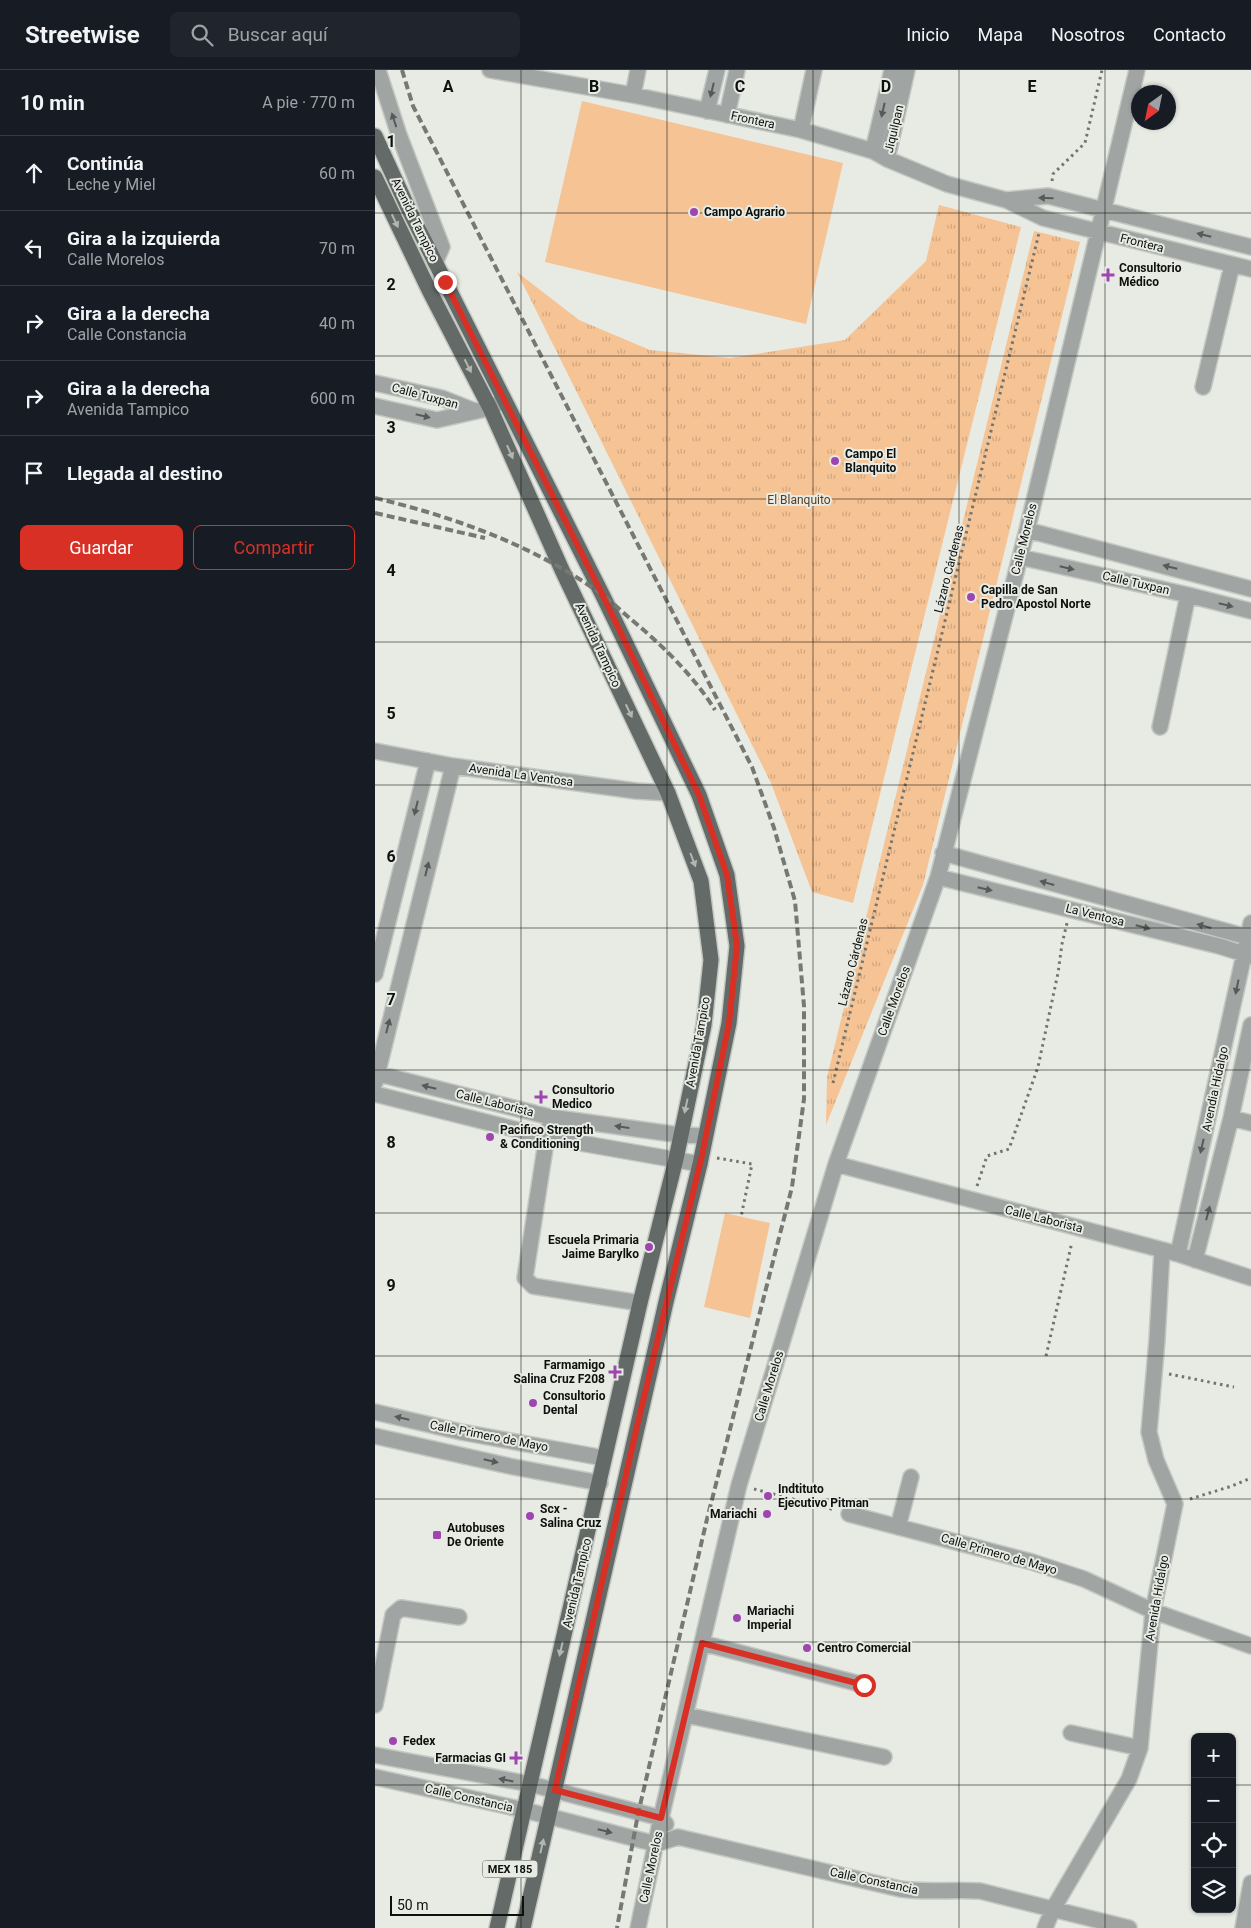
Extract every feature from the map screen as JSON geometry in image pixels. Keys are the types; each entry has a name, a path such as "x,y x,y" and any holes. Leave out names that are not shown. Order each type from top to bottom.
{"main road":[{"name":"Avenida Tampico","path":"375,136 435,264 603,596 699,795 727,875 737,946 729,1023 700,1164 641,1407 523,1928"},
{"name":"Avenida Tampico","path":"375,177 429,290 482,409 562,570 668,793 701,881 711,960 704,1026 676,1160 640,1303 497,1928"}],"street":[{"path":"378,70 399,135 442,247 435,264"},
{"name":"Frontera","path":"490,70 633,95 801,130 873,151 887,159 947,184 1006,200 1043,218 1251,269"},
{"path":"633,95 638,70"},
{"path":"707,111 717,70"},
{"path":"727,115 737,70"},
{"path":"801,130 814,70"},
{"name":"Jiquilpan","path":"873,151 892,70"},
{"name":"Jiquilpan","path":"887,159 907,70"},
{"name":"Calle Morelos","path":"638,1928 655,1844 739,1485 837,1164 938,878 1027,530 1137,70"},
{"name":"Frontera","path":"1006,200 1048,196 1251,247"},
{"path":"1203,387 1232,265"},
{"name":"Calle Tuxpan","path":"375,383 482,409"},
{"name":"Calle Tuxpan","path":"375,406 437,420 482,409 505,400"},
{"name":"Calle Tuxpan","path":"1027,530 1251,589"},
{"name":"Calle Tuxpan","path":"1020,558 1188,595 1251,611"},
{"path":"1161,727 1188,595"},
{"name":"Avenida La Ventosa","path":"375,751 453,766 636,791 668,793"},
{"path":"375,974 428,761"},
{"path":"376,1076 453,766"},
{"name":"La Ventosa","path":"943,853 1250,933"},
{"name":"La Ventosa","path":"938,878 1070,909 1248,955"},
{"name":"Avendia Hidalgo","path":"1178,1254 1248,955 1250,933"},
{"name":"Avendia Hidalgo","path":"1195,1260 1231,1118 1251,1025"},
{"name":"Calle Laborista","path":"376,1076 550,1118 680,1135 705,1136"},
{"name":"Calle Laborista","path":"375,1094 546,1137 700,1164"},
{"path":"550,1118 525,1278 533,1286 640,1303"},
{"path":"1231,1118 1251,1122"},
{"name":"Calle Laborista","path":"837,1164 1178,1254 1251,1278"},
{"path":"1162,1250 1149,1432 1156,1460 1175,1504"},
{"name":"Calle Primero de Mayo","path":"375,1412 461,1432 605,1458"},
{"path":"457,1454 461,1432"},
{"name":"Calle Primero de Mayo","path":"375,1436 600,1482"},
{"path":"898,1526 911,1477"},
{"name":"Avenida Hidalgo","path":"1045,1928 1053,1909 1129,1779 1140,1748 1153,1611 1175,1504"},
{"name":"Calle Primero de Mayo","path":"849,1514 1033,1562 1084,1579 1153,1611 1251,1646"},
{"path":"375,1705 393,1615 401,1608 459,1617"},
{"path":"702,1643 864,1685"},
{"path":"686,1715 884,1757"},
{"path":"1071,1733 1140,1748"},
{"name":"Calle Constancia","path":"375,1755 530,1784 661,1818"},
{"name":"Calle Constancia","path":"375,1777 524,1810 655,1844"},
{"path":"655,1844 678,1836 661,1818"},
{"name":"Calle Constancia","path":"678,1836 900,1889 921,1892 960,1889 980,1891 1129,1928"},
{"path":"1243,1928 1251,1883"}],"path":[{"path":"1048,196 1053,174 1085,143 1102,70"},
{"name":"Lázaro Cárdenas","path":"833,1083 1043,218"},
{"path":"972,1201 987,1156 1009,1149 1038,1066 1059,973 1062,944 1070,909"},
{"path":"719,1159 752,1164 741,1217"},
{"path":"1046,1356 1075,1227"},
{"path":"1154,1371 1235,1387"},
{"path":"1175,1504 1251,1478"},
{"path":"739,1485 849,1514"}],"green space":[{"name":"Campo Agrario","path":"582,101 843,163 806,324 545,262"},
{"name":"El Blanquito","path":"939,205 1021,227 853,903 812,892 771,783 517,272 579,320 650,350 730,358 845,340 926,261"},
{"path":"1034,231 1080,242 923,885 826,1125 827,1077"},
{"path":"725,1213 770,1223 750,1318 704,1307"}],"railway":[{"path":"402,70 413,106 752,767 774,828 795,901 804,1006 804,1099 792,1187 707,1519 638,1814 617,1928"},
{"path":"375,498 465,524 524,548 578,578 604,596 660,645 690,676 715,710"},
{"path":"375,513 485,538"}],"place":[{"name":"Campo Agrario","path":"694,212"},
{"name":"Consultorio Médico","path":"1108,275"},
{"name":"Campo El Blanquito","path":"835,461"},
{"name":"Capilla de San Pedro Apostol Norte","path":"971,597"},
{"name":"Consultorio Medico","path":"541,1097"},
{"name":"Pacifico Strength & Conditioning","path":"490,1137"},
{"name":"Escuela Primaria Jaime Barylko","path":"649,1247"},
{"name":"Farmamigo Salina Cruz F208","path":"615,1372"},
{"name":"Consultorio Dental","path":"533,1403"},
{"name":"Indtituto Ejecutivo Pitman","path":"768,1496"},
{"name":"Mariachi","path":"767,1514"},
{"name":"Scx - Salina Cruz","path":"530,1516"},
{"name":"Autobuses De Oriente","path":"437,1535"},
{"name":"Mariachi Imperial","path":"737,1618"},
{"name":"Centro Comercial","path":"807,1648"},
{"name":"Fedex","path":"393,1741"},
{"name":"Farmacias GI","path":"516,1758"}],"route":[{"path":"445,282 603,596 699,795 727,875 737,946 729,1023 702,1155 637,1426 555,1790 638,1814 661,1818 702,1643 864,1685"}]}
